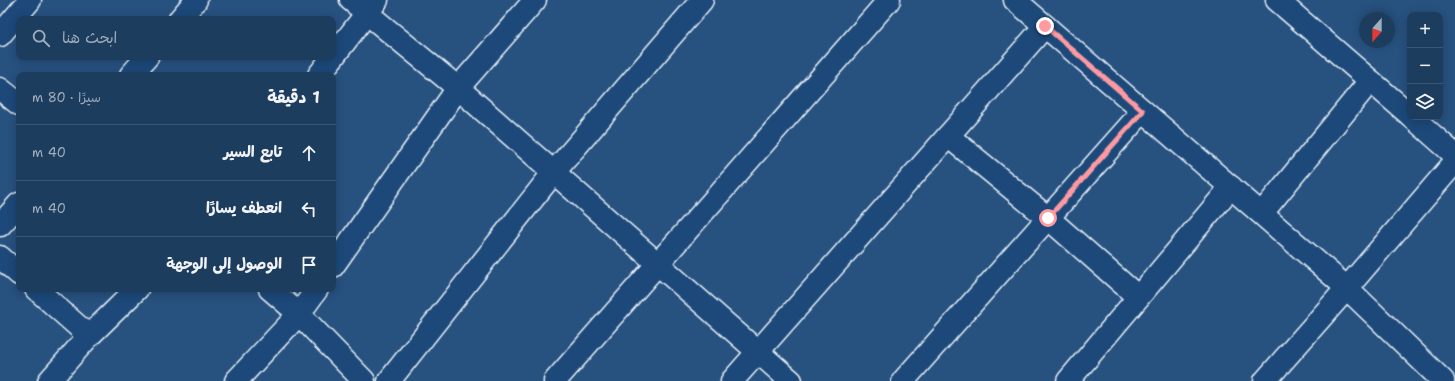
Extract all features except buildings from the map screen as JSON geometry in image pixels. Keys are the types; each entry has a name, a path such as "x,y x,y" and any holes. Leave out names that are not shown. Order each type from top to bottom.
{"street":[{"path":"16,16 30,0"},
{"path":"183,16 196,0"},
{"path":"336,262 458,88 535,0"},
{"path":"389,381 554,172 702,0"},
{"path":"555,381 889,0"},
{"path":"1015,0 1348,288 1443,381"},
{"path":"1277,0 1407,113"},
{"path":"336,52 365,4 458,88 791,381"},
{"path":"0,35 16,16"},
{"path":"732,381 1045,26"},
{"path":"134,72 144,60"},
{"path":"321,72 331,60"},
{"path":"1262,213 1370,81"},
{"path":"0,89 16,102"},
{"path":"903,381 1143,111"},
{"path":"1416,120 1455,155"},
{"path":"948,136 1048,218 1138,297"},
{"path":"1265,381 1348,288 1455,162"},
{"path":"1068,381 1231,187"},
{"path":"0,225 16,207"},
{"path":"0,258 16,271"},
{"path":"39,292 89,336"},
{"path":"49,381 89,336 134,292"},
{"path":"273,292 299,314 364,381"},
{"path":"236,381 299,314 315,292"}],"route":[{"path":"1045,26 1143,111 1048,218"}]}
